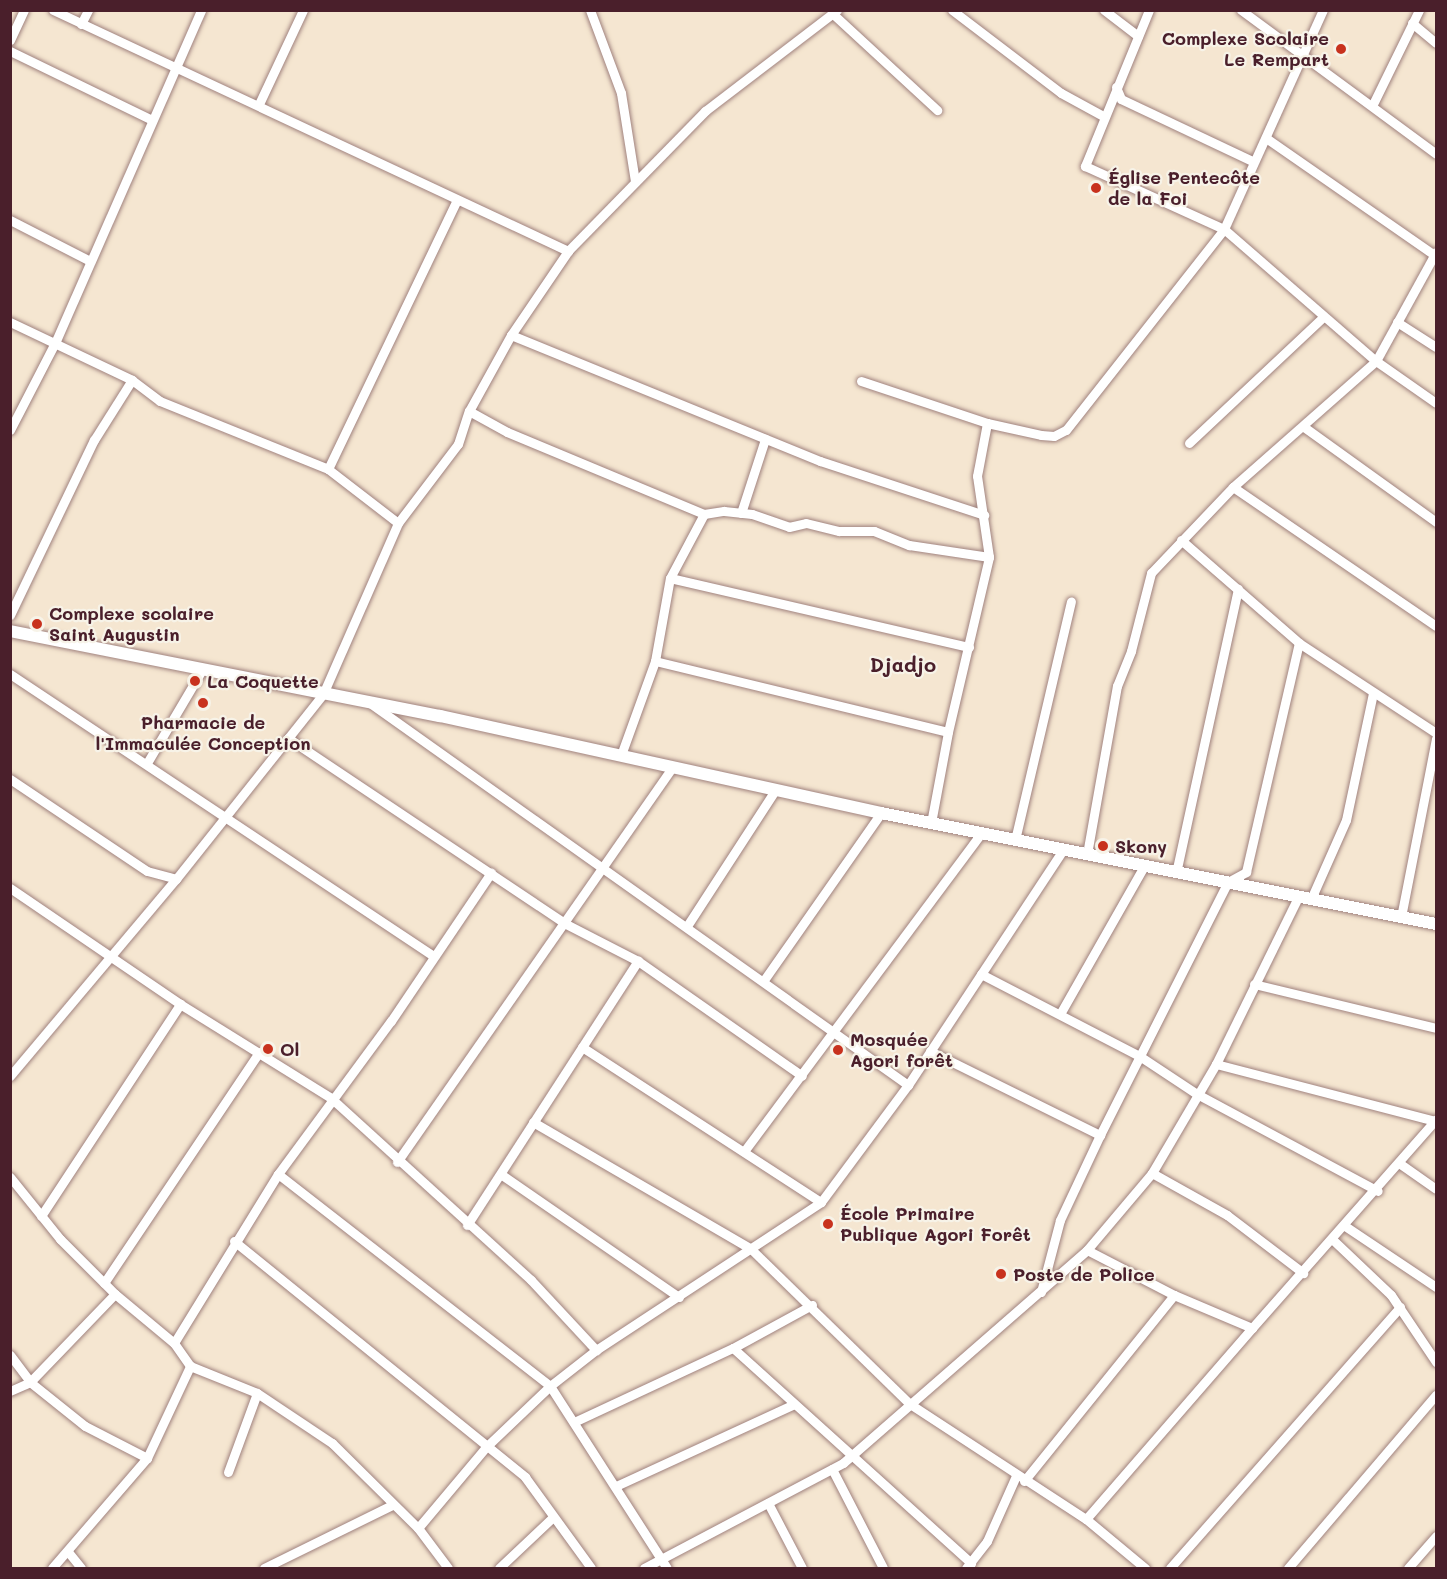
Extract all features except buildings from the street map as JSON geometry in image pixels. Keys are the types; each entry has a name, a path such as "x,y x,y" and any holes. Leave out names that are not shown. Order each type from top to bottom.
{"main road":[{"path":"10,631 369,702 881,813 1437,924"}],"street":[{"path":"10,40 24,10"},
{"path":"52,10 259,104 568,251"},
{"path":"81,24 88,10"},
{"path":"10,430 55,343 201,10"},
{"path":"259,104 303,10"},
{"path":"590,10 621,93 635,181"},
{"path":"952,10 1061,93 1103,116"},
{"path":"1104,10 1138,36"},
{"path":"1149,10 1085,159 1089,170 1224,229 1376,362 1437,403"},
{"path":"1241,10 1302,57 1373,104 1437,154"},
{"path":"861,381 987,423 1041,435 1054,436 1066,430 1224,229 1252,161 1266,138 1323,10"},
{"path":"1373,104 1419,10"},
{"path":"10,1076 176,879 323,694 398,523 458,444 469,411 511,335 568,251 635,181 705,111 835,12 937,110"},
{"path":"1413,23 1437,43"},
{"path":"10,51 152,120"},
{"path":"1116,87 1121,99 1252,161"},
{"path":"1087,854 1117,686 1131,651 1148,583 1160,561 1233,487 1376,362 1436,254 1266,138"},
{"path":"328,470 457,200"},
{"path":"10,220 90,261"},
{"path":"1189,444 1323,317"},
{"path":"10,322 132,381 160,401 328,470 398,523"},
{"path":"1398,322 1437,347"},
{"path":"511,335 765,439 984,515"},
{"path":"10,615 94,440 132,381"},
{"path":"469,411 507,432 704,514 741,513 789,527 806,523 839,531 874,531 909,545 989,557"},
{"path":"931,823 948,732 989,557 977,476 987,423"},
{"path":"1304,427 1437,522"},
{"path":"741,513 765,439"},
{"path":"1233,487 1437,626"},
{"path":"621,755 655,661 670,578 704,514"},
{"path":"1181,540 1299,643 1437,733"},
{"path":"670,578 969,647"},
{"path":"1176,873 1238,589"},
{"path":"1015,840 1071,601"},
{"path":"1041,1292 1060,1220 1100,1135 1228,882 1246,872 1299,643"},
{"path":"655,661 948,732"},
{"path":"147,763 202,670"},
{"path":"10,674 147,763 432,955"},
{"path":"1311,899 1346,820 1373,693"},
{"path":"369,702 835,1030 908,1085"},
{"path":"288,738 566,924 638,961 802,1076"},
{"path":"1401,917 1437,738"},
{"path":"397,1162 566,924 673,767"},
{"path":"10,778 147,871 176,879"},
{"path":"687,926 776,789"},
{"path":"764,980 881,813"},
{"path":"745,1150 981,833"},
{"path":"418,1528 486,1447 550,1386 596,1350 821,1202 908,1085 1063,850"},
{"path":"1060,1014 1144,866"},
{"path":"174,1343 234,1241 278,1174 331,1098 391,1021 432,955 491,873"},
{"path":"10,888 180,1004 331,1098 397,1162 539,1287 596,1350"},
{"path":"644,1569 664,1564 853,1455 1088,1250 1152,1173 1216,1064 1298,897"},
{"path":"467,1225 502,1175 533,1122 638,961"},
{"path":"981,974 1141,1057 1197,1094 1378,1191"},
{"path":"1254,984 1437,1028"},
{"path":"41,1216 180,1004"},
{"path":"582,1047 745,1150 821,1202"},
{"path":"930,1051 1100,1135"},
{"path":"104,1283 259,1052"},
{"path":"1086,1520 1252,1328 1378,1191 1436,1120 1216,1064"},
{"path":"533,1122 751,1249 812,1305 910,1404 1020,1479 1086,1520 1145,1569"},
{"path":"1399,1163 1437,1189"},
{"path":"1152,1173 1227,1215 1303,1272"},
{"path":"278,1174 550,1386 664,1564"},
{"path":"502,1175 679,1297"},
{"path":"10,1177 41,1216 104,1283 174,1343 190,1366 257,1393 332,1443 392,1505 418,1528 448,1569"},
{"path":"1345,1226 1437,1287"},
{"path":"1332,1239 1400,1307 1437,1362"},
{"path":"234,1241 525,1477 591,1569"},
{"path":"1088,1250 1174,1295 1252,1328"},
{"path":"10,1391 30,1382 115,1294"},
{"path":"733,1348 853,1455 969,1566 987,1541 1020,1479 1174,1295"},
{"path":"574,1422 733,1348 812,1305"},
{"path":"1170,1569 1400,1307"},
{"path":"10,1355 30,1382 85,1426 147,1458"},
{"path":"52,1569 69,1553 147,1458 190,1366"},
{"path":"228,1472 257,1393"},
{"path":"1288,1569 1437,1395"},
{"path":"616,1486 794,1404"},
{"path":"832,1469 883,1569"},
{"path":"768,1503 802,1569"},
{"path":"264,1569 392,1505"},
{"path":"499,1569 553,1518"},
{"path":"1408,1569 1437,1536"},
{"path":"69,1553 81,1569"}],"place":[{"name":"Complexe Scolaire Le Rempart","path":"1341,49"},
{"name":"Église Pentecôte de la Foi","path":"1096,188"},
{"name":"Complexe scolaire Saint Augustin","path":"37,624"},
{"name":"La Coquette","path":"195,681"},
{"name":"Pharmacie de l'Immaculée Conception","path":"203,703"},
{"name":"Skony","path":"1103,846"},
{"name":"Ol","path":"268,1049"},
{"name":"Mosquée Agori forêt","path":"838,1050"},
{"name":"École Primaire Publique Agori Forêt","path":"828,1224"},
{"name":"Poste de Police","path":"1001,1274"}],"district":[{"name":"Djadjo","path":"903,664"}]}
